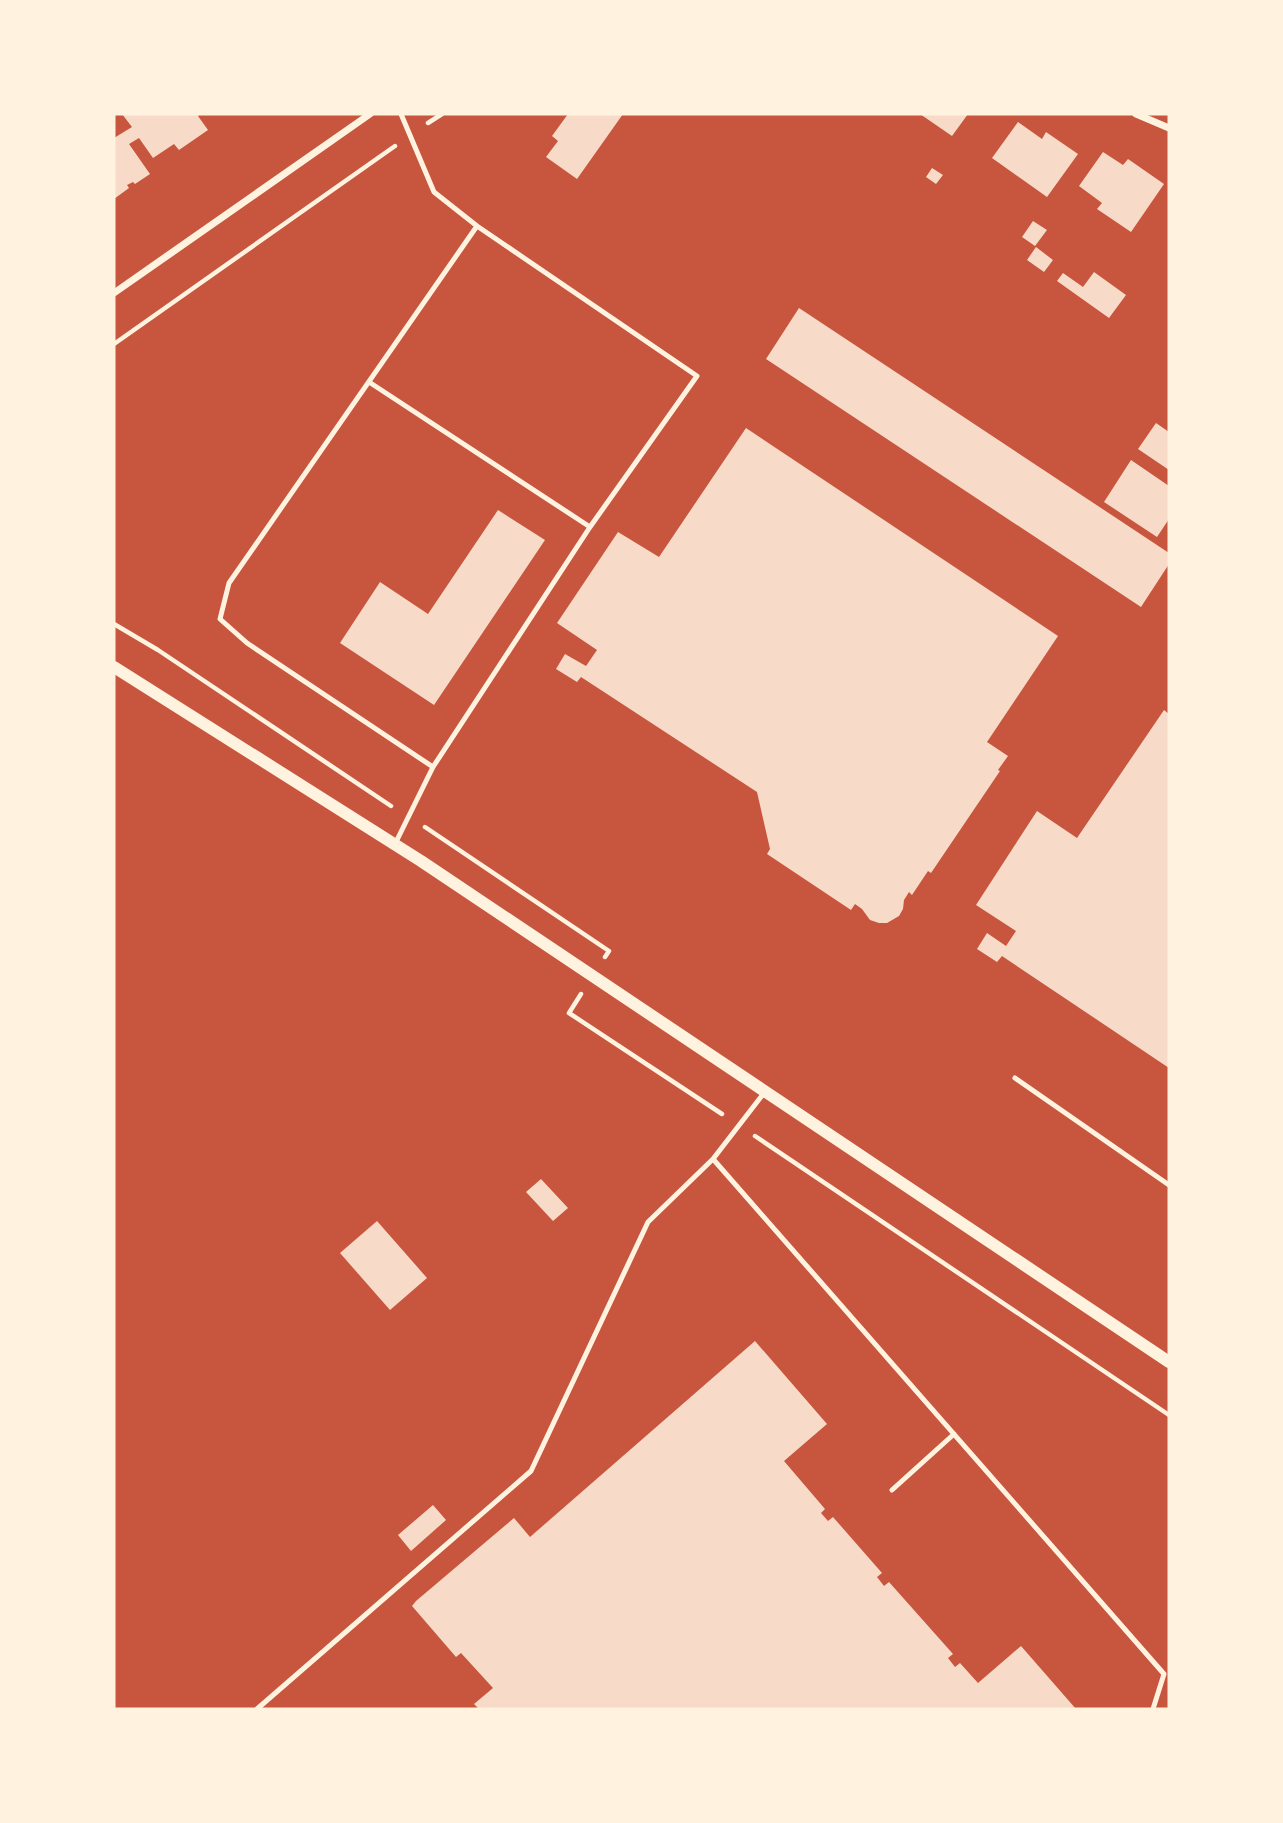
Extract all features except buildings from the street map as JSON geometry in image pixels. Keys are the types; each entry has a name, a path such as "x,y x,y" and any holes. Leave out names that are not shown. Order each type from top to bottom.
{"street":[{"path":"114,293 370,114"},
{"path":"1136,114 1169,128"},
{"path":"114,667 395,844 1169,1362"}],"lane":[{"path":"395,844 433,767 590,527 697,376 477,226 434,192 401,114"},
{"path":"433,767 247,643 220,619 229,583 477,226"},
{"path":"369,382 590,527"},
{"path":"1015,1079 1169,1185"},
{"path":"257,1709 531,1471 648,1222 713,1159 766,1091"},
{"path":"713,1159 1164,1674 1153,1709"},
{"path":"892,1490 954,1434"}],"path":[{"path":"114,344 442,114"},
{"path":"114,624 158,650 609,951 569,1013 1169,1415"}]}
